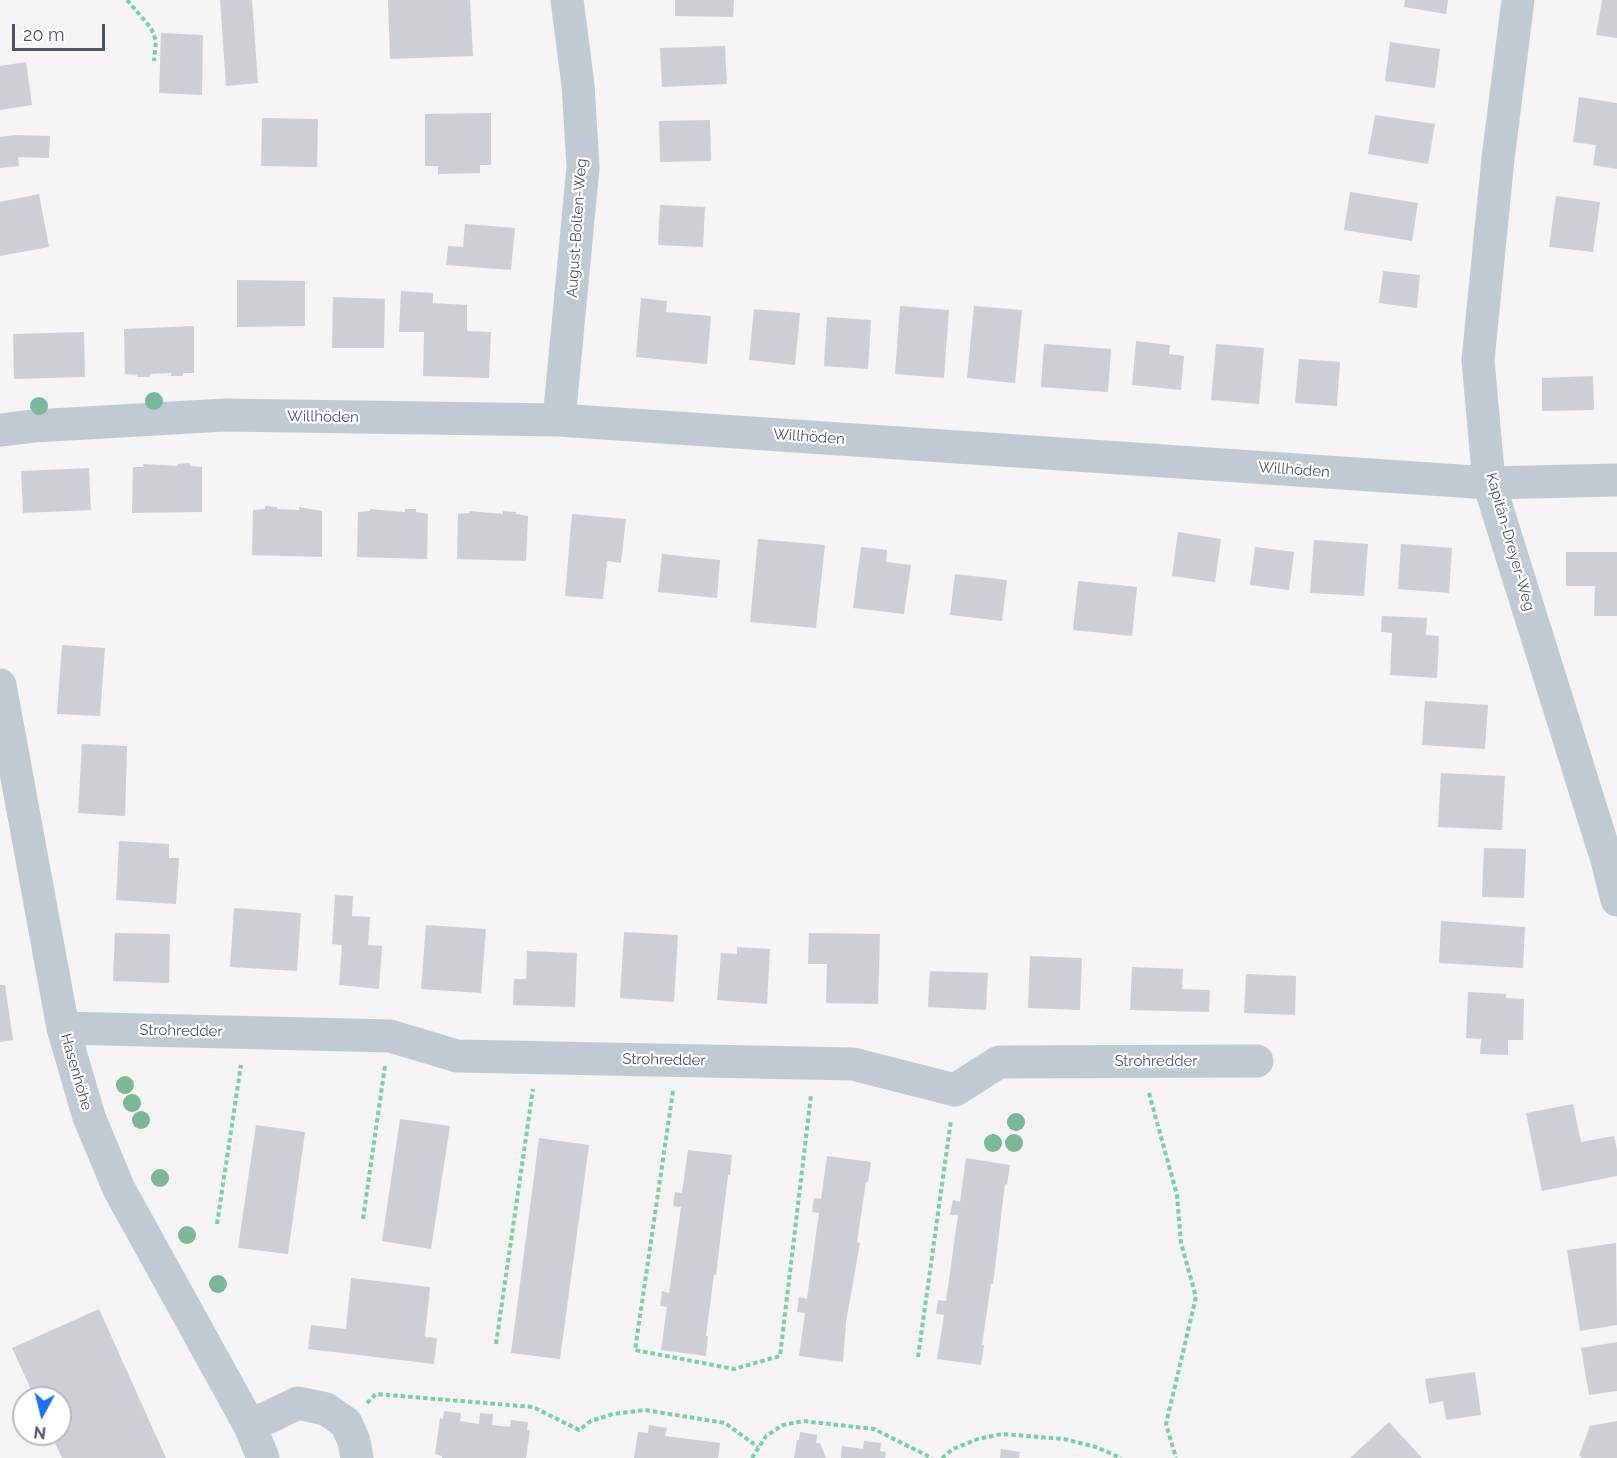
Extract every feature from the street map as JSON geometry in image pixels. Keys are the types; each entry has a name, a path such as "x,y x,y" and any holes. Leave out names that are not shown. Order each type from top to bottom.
{"street":[{"name":"August-Bolten-Weg","path":"559,420 583,167 578,85 567,0"},
{"name":"Kapitän-Dreyer-Weg","path":"1518,0 1498,159 1478,360 1490,483 1612,859 1617,900"},
{"name":"Willhöden","path":"0,430 225,415 559,420 1490,483 1617,480"},
{"name":"Hasenhöhe","path":"0,685 63,1028 89,1117 119,1189 250,1426 262,1458"},
{"name":"Strohredder","path":"63,1028 390,1036 457,1056 853,1064 955,1090 999,1062 1257,1061"},
{"path":"250,1426 298,1403 326,1409 346,1423 354,1442 357,1458"}],"path":[{"path":"127,0 151,28 156,41 154,61"},
{"path":"217,1224 246,1032"},
{"path":"363,1220 390,1036"},
{"path":"496,1344 537,1057"},
{"path":"677,1060 635,1350 734,1369 780,1356 815,1063"},
{"path":"1140,1060 1177,1196 1181,1243 1196,1297 1166,1424 1176,1458"},
{"path":"918,1357 955,1090"},
{"path":"346,1423 376,1394 418,1396 533,1407 579,1430 591,1421 613,1414 645,1410 725,1423 758,1447"},
{"path":"752,1458 766,1437 783,1425 803,1421 874,1429 932,1458"},
{"path":"942,1458 953,1449 978,1439 1002,1434 1064,1439 1096,1447 1121,1458"}],"building":[{"path":"220,0 252,0 258,83 226,86"},
{"path":"388,0 470,0 473,56 390,59"},
{"path":"675,0 734,0 733,17 675,16"},
{"path":"1405,0 1448,0 1446,14 1404,7"},
{"path":"1602,0 1617,0 1617,38 1596,35"},
{"path":"161,33 203,35 202,95 159,93"},
{"path":"1390,42 1440,49 1435,88 1385,81"},
{"path":"725,46 727,84 662,87 660,48"},
{"path":"26,62 32,105 0,110 0,66"},
{"path":"1579,97 1617,103 1617,169 1593,165 1596,145 1573,142"},
{"path":"491,113 491,165 480,165 480,173 438,174 438,166 425,166 425,114"},
{"path":"1375,115 1435,124 1428,164 1368,154"},
{"path":"262,118 318,119 317,167 261,166"},
{"path":"710,120 711,161 660,162 659,121"},
{"path":"50,136 49,158 18,157 19,166 0,168 0,137"},
{"path":"1350,192 1418,203 1412,241 1344,230"},
{"path":"39,194 49,247 0,256 0,202"},
{"path":"1556,196 1600,202 1593,252 1549,247"},
{"path":"660,205 705,207 703,247 658,245"},
{"path":"465,224 515,228 511,270 446,265 448,246 463,247"},
{"path":"1383,271 1420,275 1417,308 1379,303"},
{"path":"237,280 305,281 305,326 237,327"},
{"path":"401,291 433,293 433,303 467,305 467,331 491,332 489,378 423,376 424,332 399,332"},
{"path":"333,297 385,299 384,348 332,348"},
{"path":"641,298 667,301 666,312 711,316 707,364 636,357"},
{"path":"900,306 949,310 944,378 895,374"},
{"path":"974,306 1022,310 1015,383 967,378"},
{"path":"754,309 800,313 795,365 749,360"},
{"path":"827,317 871,320 868,369 824,366"},
{"path":"194,326 194,373 183,373 183,376 171,376 171,373 150,374 150,377 125,374 124,329"},
{"path":"84,332 85,377 14,379 13,334"},
{"path":"1136,341 1170,345 1169,354 1184,356 1181,390 1132,385"},
{"path":"1044,344 1111,349 1108,392 1041,387"},
{"path":"1216,344 1264,348 1259,404 1211,400"},
{"path":"1299,359 1340,362 1337,406 1295,403"},
{"path":"1593,376 1594,410 1542,411 1542,378"},
{"path":"190,463 190,466 202,467 202,512 132,513 133,467 144,467 143,464 178,466 177,464"},
{"path":"89,468 91,510 23,513 21,471"},
{"path":"265,506 299,510 299,507 322,511 322,557 252,555 253,510 265,509"},
{"path":"370,509 405,512 405,509 416,509 416,512 428,514 427,559 357,557 358,512 370,511"},
{"path":"469,511 503,514 503,511 516,512 516,514 528,516 526,561 457,559 458,514 469,513"},
{"path":"572,514 626,519 621,563 607,561 603,599 565,596"},
{"path":"1178,532 1221,539 1215,582 1172,576"},
{"path":"758,539 825,545 816,628 750,622"},
{"path":"1314,540 1368,544 1364,596 1310,593"},
{"path":"1401,544 1452,548 1449,593 1398,589"},
{"path":"861,547 887,550 886,562 911,565 904,614 853,608"},
{"path":"1255,547 1294,552 1289,590 1250,585"},
{"path":"1566,552 1617,552 1617,616 1594,616 1595,586 1566,586"},
{"path":"662,554 720,560 717,598 658,592"},
{"path":"955,574 1007,580 1002,621 950,615"},
{"path":"1078,581 1137,587 1132,636 1073,630"},
{"path":"1382,616 1427,618 1426,635 1439,636 1437,678 1390,675 1392,633 1381,632"},
{"path":"62,645 105,648 100,716 57,714"},
{"path":"1425,701 1488,705 1485,749 1422,745"},
{"path":"82,744 127,746 125,816 78,813"},
{"path":"1441,773 1505,776 1502,830 1438,827"},
{"path":"119,841 169,844 169,858 179,858 176,904 116,900"},
{"path":"1484,848 1526,849 1524,898 1482,897"},
{"path":"335,895 353,896 352,916 370,917 368,945 382,946 379,989 339,985 342,945 332,944"},
{"path":"234,908 301,913 297,971 230,967"},
{"path":"1441,921 1525,927 1523,968 1439,963"},
{"path":"426,925 486,929 481,993 421,989"},
{"path":"624,932 678,935 674,1002 620,998"},
{"path":"115,933 170,934 169,983 113,981"},
{"path":"809,933 880,934 878,1004 826,1003 827,964 808,964"},
{"path":"737,947 770,949 767,1004 717,1000 721,953 737,954"},
{"path":"527,951 577,953 575,1007 513,1005 514,979 526,979"},
{"path":"1030,956 1082,958 1080,1010 1028,1008"},
{"path":"1132,967 1183,969 1182,989 1210,990 1209,1012 1130,1010"},
{"path":"930,971 988,973 986,1010 928,1007"},
{"path":"1246,974 1296,976 1295,1015 1244,1013"},
{"path":"0,985 5,985 13,1040 0,1042"},
{"path":"1468,992 1506,994 1506,998 1524,999 1523,1040 1508,1040 1508,1055 1480,1054 1481,1039 1466,1038"},
{"path":"1573,1104 1581,1142 1614,1136 1617,1150 1617,1176 1542,1191 1526,1113"},
{"path":"400,1119 450,1126 431,1249 382,1241"},
{"path":"256,1125 305,1132 288,1254 238,1248"},
{"path":"539,1138 589,1145 560,1359 511,1353"},
{"path":"688,1150 732,1155 706,1336 708,1336 706,1356 661,1350 667,1307 660,1306 662,1291 669,1293 681,1207 673,1206 675,1192 682,1193"},
{"path":"827,1156 871,1162 857,1242 860,1243 846,1322 843,1362 799,1356 805,1313 797,1312 799,1297 807,1299 819,1213 812,1212 814,1198 821,1199"},
{"path":"966,1158 1010,1165 1007,1185 1005,1184 981,1365 937,1359 944,1315 936,1314 938,1300 946,1301 958,1215 950,1215 953,1200 960,1202"},
{"path":"1616,1243 1617,1325 1580,1331 1567,1250"},
{"path":"351,1278 430,1287 425,1337 437,1338 434,1364 308,1349 311,1325 346,1329"},
{"path":"99,1309 166,1458 62,1458 56,1446 72,1446 72,1386 29,1386 12,1348"},
{"path":"1617,1342 1617,1391 1589,1395 1581,1348"},
{"path":"1475,1372 1481,1415 1446,1420 1443,1401 1429,1404 1425,1379"},
{"path":"444,1411 461,1413 460,1421 479,1424 480,1413 493,1414 492,1425 510,1427 511,1420 528,1422 527,1430 530,1430 526,1458 442,1458 435,1454 440,1418 443,1419"},
{"path":"1617,1421 1617,1458 1582,1458 1579,1455 1590,1426"},
{"path":"1389,1422 1422,1458 1350,1458"},
{"path":"649,1425 667,1428 665,1436 720,1443 718,1458 634,1458 638,1432 648,1433"},
{"path":"800,1432 817,1435 816,1443 820,1443 826,1458 794,1458"},
{"path":"864,1441 881,1443 880,1451 886,1452 885,1458 841,1458 842,1446 863,1449"},
{"path":"1001,1449 1020,1452 1019,1458 1000,1458"}]}
